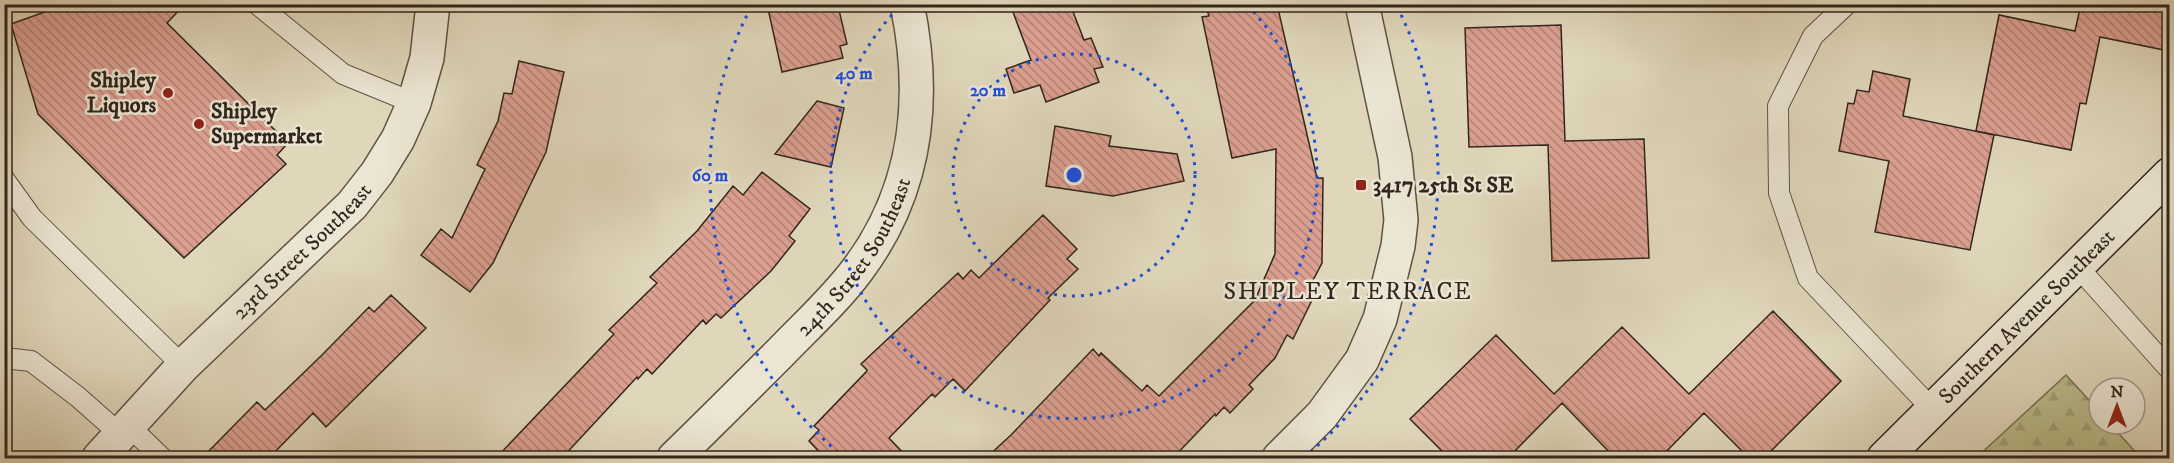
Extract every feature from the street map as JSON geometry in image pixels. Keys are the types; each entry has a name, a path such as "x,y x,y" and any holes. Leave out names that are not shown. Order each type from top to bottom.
{"street":[{"name":"23rd Street Southeast","path":"117,440 183,366 352,205 388,157 414,103 427,58 432,4"},
{"name":"24th Street Southeast","path":"674,459 822,310 859,268 882,234 899,196 914,137 917,69 915,41 907,4"},
{"path":"1278,459 1322,415 1362,360 1380,319 1395,264 1401,220 1395,157 1362,4"},
{"name":"Southern Avenue Southeast","path":"1884,459 2169,174"}],"lane":[{"path":"256,4 343,74 414,103"},
{"path":"1847,4 1814,36 1778,106 1779,193 1808,278 1933,410"},
{"path":"4,179 32,218 183,366"},
{"path":"2078,266 2166,356"},
{"path":"4,357 31,361 78,397 117,440 162,459"}],"green space":[{"path":"2066,375 2087,398 2087,436 2121,436 2141,458 1976,458"}],"building":[{"path":"67,4 185,4 167,23 288,143 277,155 286,164 184,258 38,114 11,24"},
{"path":"767,4 832,4 833,11 839,10 847,44 840,46 843,58 782,72"},
{"path":"1010,4 1070,4 1084,40 1091,38 1103,67 1094,69 1099,82 1046,102 1040,85 1014,93 1006,69 1031,60"},
{"path":"1232,4 1277,4 1317,178 1323,178 1322,263 1309,288 1316,292 1293,339 1287,335 1275,358 1249,385 1253,389 1230,413 1224,407 1216,416 1215,414 1172,459 985,459 1093,349 1099,356 1101,353 1142,391 1147,385 1159,396 1255,300 1275,254 1276,149 1232,158 1202,17 1209,16 1207,10"},
{"path":"2081,4 2169,4 2169,51 2100,37 2086,104 2080,103 2071,150 1976,131 1999,15 2075,31"},
{"path":"1561,25 1565,141 1644,139 1649,258 1552,261 1548,145 1469,147 1465,28"},
{"path":"519,61 564,72 546,152 493,263 470,292 421,255 441,229 452,238 485,169 477,165 498,121 504,93 512,94"},
{"path":"1873,71 1910,79 1903,116 1994,135 1970,250 1875,232 1889,161 1839,151 1848,103 1854,104 1857,90 1869,92"},
{"path":"817,101 844,108 831,167 775,154"},
{"path":"1055,126 1111,136 1109,146 1177,154 1184,181 1113,196 1046,186"},
{"path":"762,172 810,209 789,236 795,241 771,271 721,318 716,314 706,324 703,320 652,374 647,369 638,379 637,377 561,459 495,459 614,334 609,330 657,283 650,277 697,231 733,186 743,195"},
{"path":"1043,215 1077,249 1067,259 1078,269 1048,298 1050,300 965,391 953,379 935,397 932,394 889,438 909,459 826,459 809,441 819,430 814,426 866,372 867,370 861,364 958,273 963,279 971,270 979,278"},
{"path":"391,295 426,328 326,427 313,413 268,459 201,459 257,402 265,410 369,307 374,312"},
{"path":"1773,311 1841,381 1763,459 1750,459 1704,413 1659,459 1616,459 1562,403 1507,459 1450,459 1410,419 1496,335 1554,394 1622,327 1689,394"}],"place":[{"name":"Shipley Liquors","path":"168,93"},
{"name":"Shipley Supermarket","path":"199,124"},
{"name":"3417 25th St SE","path":"1361,185"}],"district":[{"name":"SHIPLEY TERRACE","path":"1348,292"}]}
